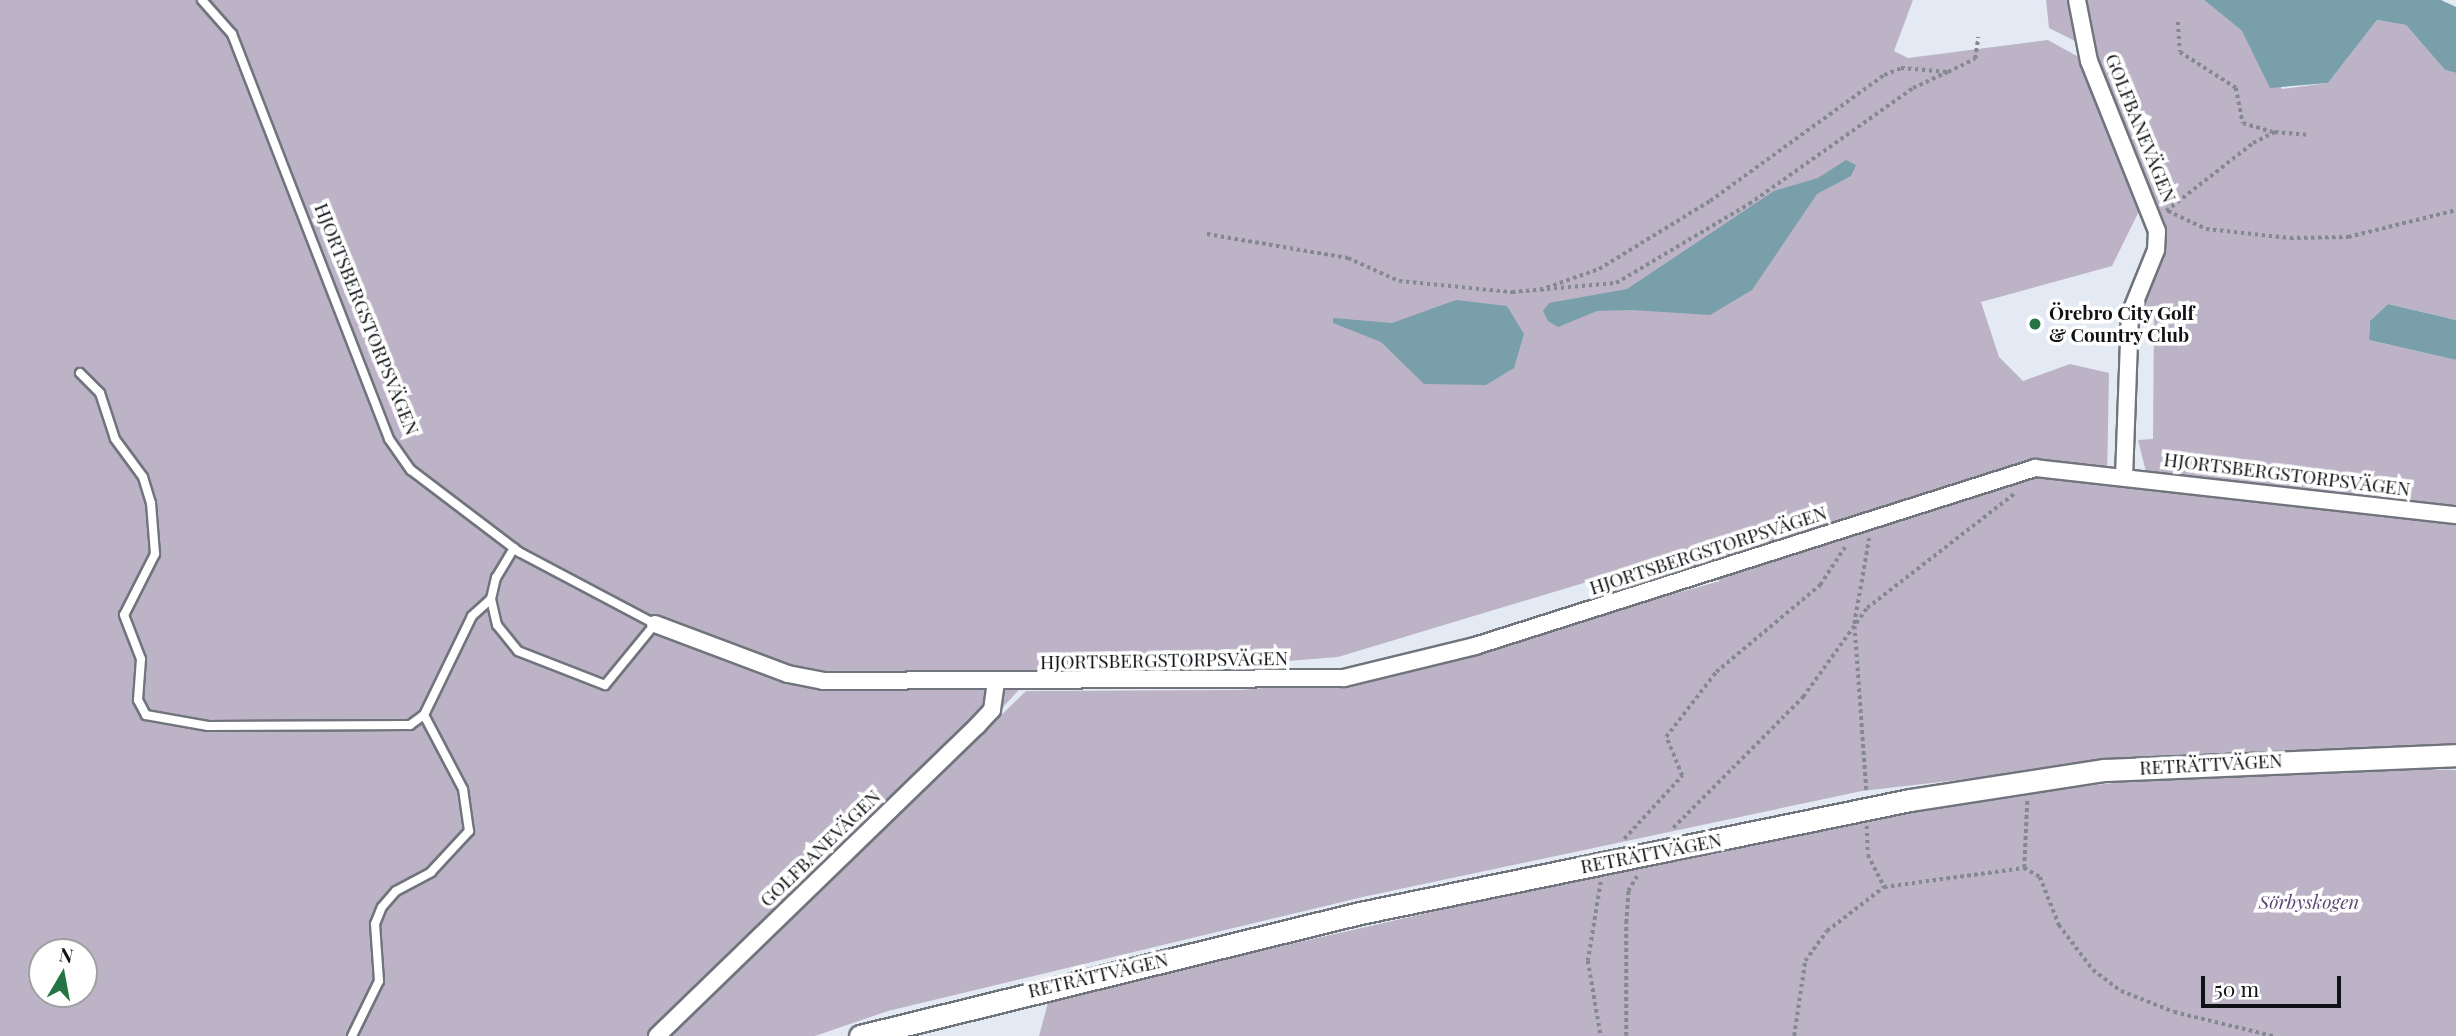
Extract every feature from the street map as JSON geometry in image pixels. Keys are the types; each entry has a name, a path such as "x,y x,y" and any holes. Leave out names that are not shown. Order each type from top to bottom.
{"street":[{"name":"GOLFBANEVÄGEN","path":"2077,0 2090,61 2161,213 2156,250 2130,314 2124,477"},
{"name":"HJORTSBERGSTORPSVÄGEN","path":"655,624 788,674 823,681 996,682 1377,673 2035,468 2456,515"},
{"name":"GOLFBANEVÄGEN","path":"657,1036 977,726 992,710 996,682"},
{"name":"RETRÄTTVÄGEN","path":"860,1036 916,1028 1360,913 1866,809 2028,782 2237,762 2456,755"}],"lane":[{"name":"HJORTSBERGSTORPSVÄGEN","path":"202,0 232,34 388,439 430,489 514,548 655,624"},
{"path":"80,373 100,393 115,439 143,477 152,503 155,554 124,615 141,659 138,700 146,715 208,726 410,725 424,715 472,616 491,599 514,548"},
{"path":"491,599 497,625 518,651 605,685 655,624"},
{"path":"352,1036 379,981 375,924 382,907 396,891 431,872 469,831 463,789 424,715"}],"path":[{"path":"2178,22 2180,52 2236,88 2243,123 2275,132 2309,135"},
{"path":"1207,234 1348,258 1399,281 1536,292 1616,283 1749,204 1913,88 1975,59 1978,37"},
{"path":"1536,292 1599,269 1710,201 1884,75 1901,68 1948,72"},
{"path":"2275,132 2209,172 2161,213 2206,229 2290,238 2348,237 2456,210"},
{"path":"1626,1036 1628,891 1651,853 1729,765 1803,697 1854,624 1886,591 2020,490"},
{"path":"1862,522 1868,564 1854,624 1868,855 1884,887"},
{"path":"1601,1036 1588,961 1609,861 1635,823 1682,776 1666,737 1716,672 1820,585 1862,522"},
{"path":"2024,868 2028,782"},
{"path":"1794,1036 1805,961 1827,931 1884,887 2024,868 2040,877 2059,925 2093,970 2121,990 2174,1012 2273,1036"}],"green space":[{"path":"0,0 1913,0 1894,51 1908,58 2048,40 2084,60 2144,201 2112,266 1981,302 1999,357 2023,381 2070,364 2109,373 2107,481 2456,521 2456,750 2186,754 1862,791 1367,896 888,1011 815,1036 0,1036","holes":["1640,566 1700,572 1720,581 1375,678 1241,690 1026,691 956,759 1026,682 1338,657"]},
{"path":"2046,0 2072,0 2079,43 2049,28"},
{"path":"2085,0 2204,0 2242,31 2282,89 2328,83 2377,20 2406,25 2445,70 2456,73 2456,320 2388,304 2370,321 2369,340 2456,360 2456,509 2146,472 2138,440 2153,439 2154,312 2141,312 2141,304 2163,250 2166,225 2097,54"},
{"name":"Sörbyskogen","path":"2319,767 2456,770 2456,1036 1039,1036 1049,999 1866,813 2187,774"}],"water":[{"path":"2204,0 2441,0 2456,7 2456,73 2445,70 2406,25 2377,20 2328,83 2270,88 2242,31"},
{"path":"1846,160 1856,165 1851,176 1817,194 1752,290 1710,315 1632,310 1597,311 1558,327 1548,321 1543,311 1549,303 1627,289 1774,191 1818,178"},
{"path":"1456,300 1507,306 1524,334 1514,368 1486,385 1424,384 1381,342 1333,323 1333,318 1392,323"},
{"path":"2388,304 2456,320 2456,360 2369,340 2370,321"}],"place":[{"name":"Örebro City Golf & Country Club","path":"2035,324"}]}
